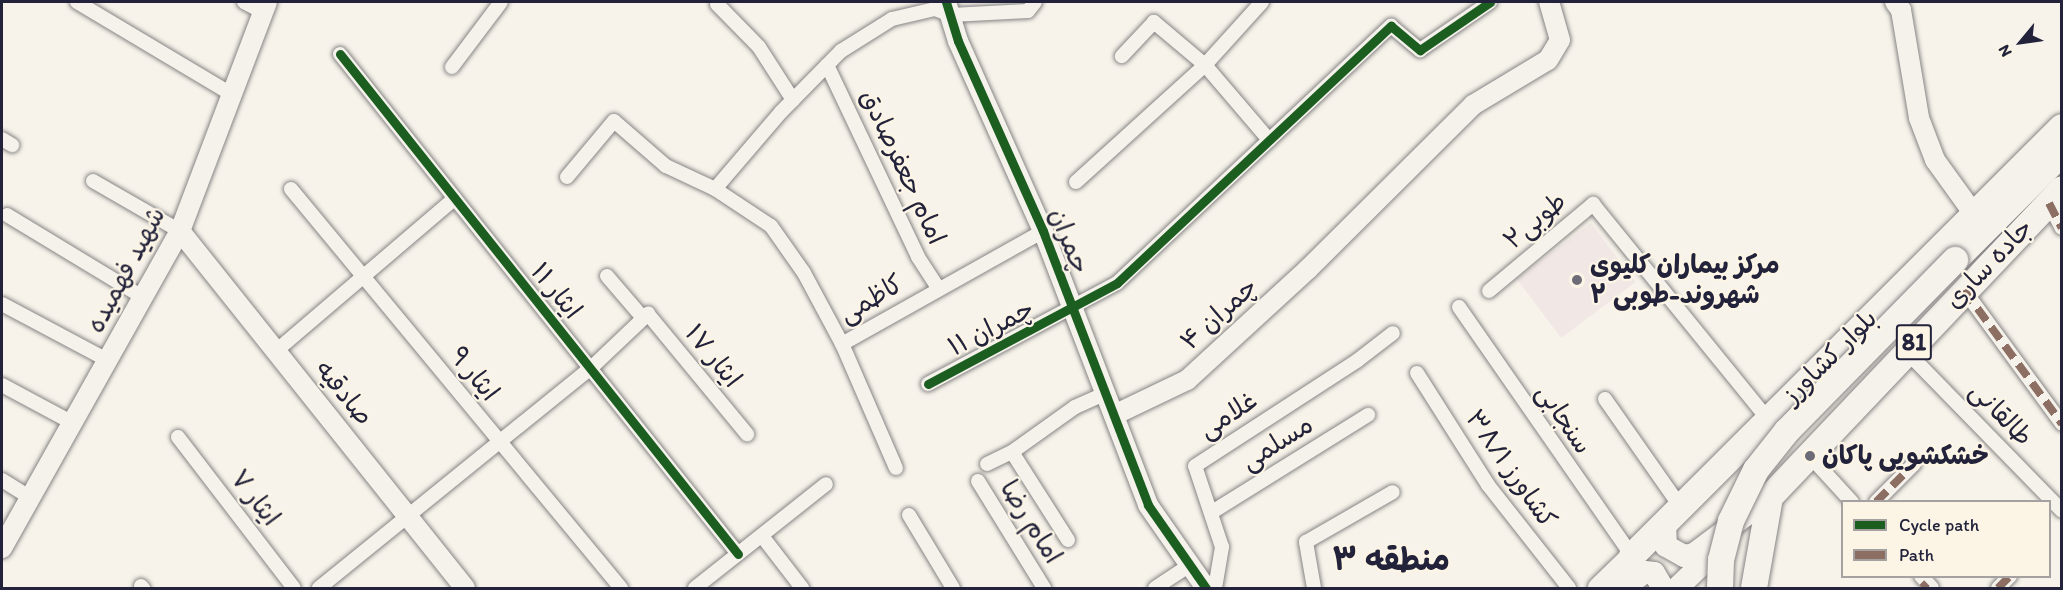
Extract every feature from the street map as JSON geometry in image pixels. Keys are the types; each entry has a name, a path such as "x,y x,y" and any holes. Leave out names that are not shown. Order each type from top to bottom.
{"highway":[{"name":"بلوار کشاورز","path":"1632,556 2061,128"},
{"name":"81","path":"1720,588 1721,560 1731,521 1756,470 1787,431 2061,153"},
{"name":"جاده ساری","path":"1770,497 1808,454 2055,196"},
{"path":"1754,588 1770,497"}],"main road":[{"path":"1673,514 1666,546 1684,556 1694,554 1770,497"},
{"path":"1677,588 1770,497"},
{"name":"بلوار کشاورز","path":"1599,588 1632,556"},
{"path":"1623,588 1645,572 1654,573 1663,588"}],"street":[{"path":"77,2 232,95"},
{"path":"244,2 265,7"},
{"path":"452,67 501,2"},
{"path":"715,189 793,99 841,51 892,19 949,8 1028,10 1035,2"},
{"path":"1076,182 1205,65 1262,2"},
{"name":"چمران ۱۱","path":"928,384 1073,309 1117,283 1391,26 1420,50 1490,2"},
{"name":"چمران ۴","path":"1114,415 1187,380 1346,231 1473,105 1548,60 1560,40 1549,2"},
{"path":"1895,2 1900,10 1919,118 1935,160 1974,214"},
{"path":"717,4 759,47 793,99"},
{"name":"شهید فهمیده","path":"2,548 180,231 265,7"},
{"name":"چمران","path":"949,8 958,41 1042,231 1148,505 1206,588"},
{"path":"1122,56 1154,22 1205,65 1269,140"},
{"name":"ایثار ۱۱","path":"340,54 738,554"},
{"name":"امام جعفرصادق","path":"827,65 918,257 938,288"},
{"path":"567,177 614,122 666,166 715,189 771,226 804,273 842,344"},
{"path":"93,181 180,231"},
{"name":"ایثار ۹","path":"291,189 621,588"},
{"path":"2055,196 2061,228"},
{"path":"276,351 455,198"},
{"name":"طوبی۲","path":"1490,291 1593,204 1768,419"},
{"path":"7,215 144,298"},
{"name":"صادقیه","path":"180,231 465,588"},
{"name":"کاظمی","path":"896,468 842,344 1042,231"},
{"name":"ایثار ۱۷","path":"607,276 643,318 648,314 747,434"},
{"path":"1964,290 2061,424"},
{"path":"2,304 109,361"},
{"name":"سنجابی","path":"1459,307 1632,556"},
{"path":"319,588 406,514 591,368 643,318"},
{"name":"غلامی","path":"1215,588 1222,547 1195,466 1358,360 1393,333"},
{"name":"طالقانی","path":"1906,351 2050,500"},
{"name":"کشاورز ۳۸/۱","path":"1417,373 1488,485 1569,588"},
{"path":"2,385 73,423"},
{"path":"987,464 1012,452 1076,407 1106,393"},
{"path":"1605,399 1673,514"},
{"name":"مسلمی","path":"1212,512 1368,415"},
{"name":"ایثار ۷","path":"177,437 294,588"},
{"path":"1012,452 1068,540"},
{"path":"1808,454 1851,500"},
{"path":"1877,500 1914,464"},
{"path":"2,480 31,498"},
{"name":"امام رضا","path":"978,481 1044,588"},
{"path":"695,588 826,484"},
{"path":"1314,588 1306,542 1393,492"},
{"path":"909,515 953,588"},
{"path":"762,536 802,588"},
{"path":"1155,588 1190,565"}],"shaded area":[{"name":"مرکز بیماران کلیوی شهروند-طوبی ۲","path":"1591,223 1636,282 1561,338 1517,279"}],"marked path":[{"path":"2049,203 2062,228"},
{"path":"1964,290 2062,424"},
{"path":"1878,500 1914,464"},
{"path":"1998,588 2008,578"},
{"path":"1922,588 1927,583"}],"cycle path":[{"path":"946,2 958,41 1043,231 1148,505 1206,588"},
{"path":"928,384 1117,283 1391,26 1420,50 1490,2"},
{"path":"340,54 738,554"}],"place":[{"name":"مرکز بیماران کلیوی شهروند-طوبی ۲","path":"1577,280"},
{"name":"خشکشویی پاکان","path":"1810,456"}],"district":[{"name":"منطقه ۳","path":"1391,559"}]}
